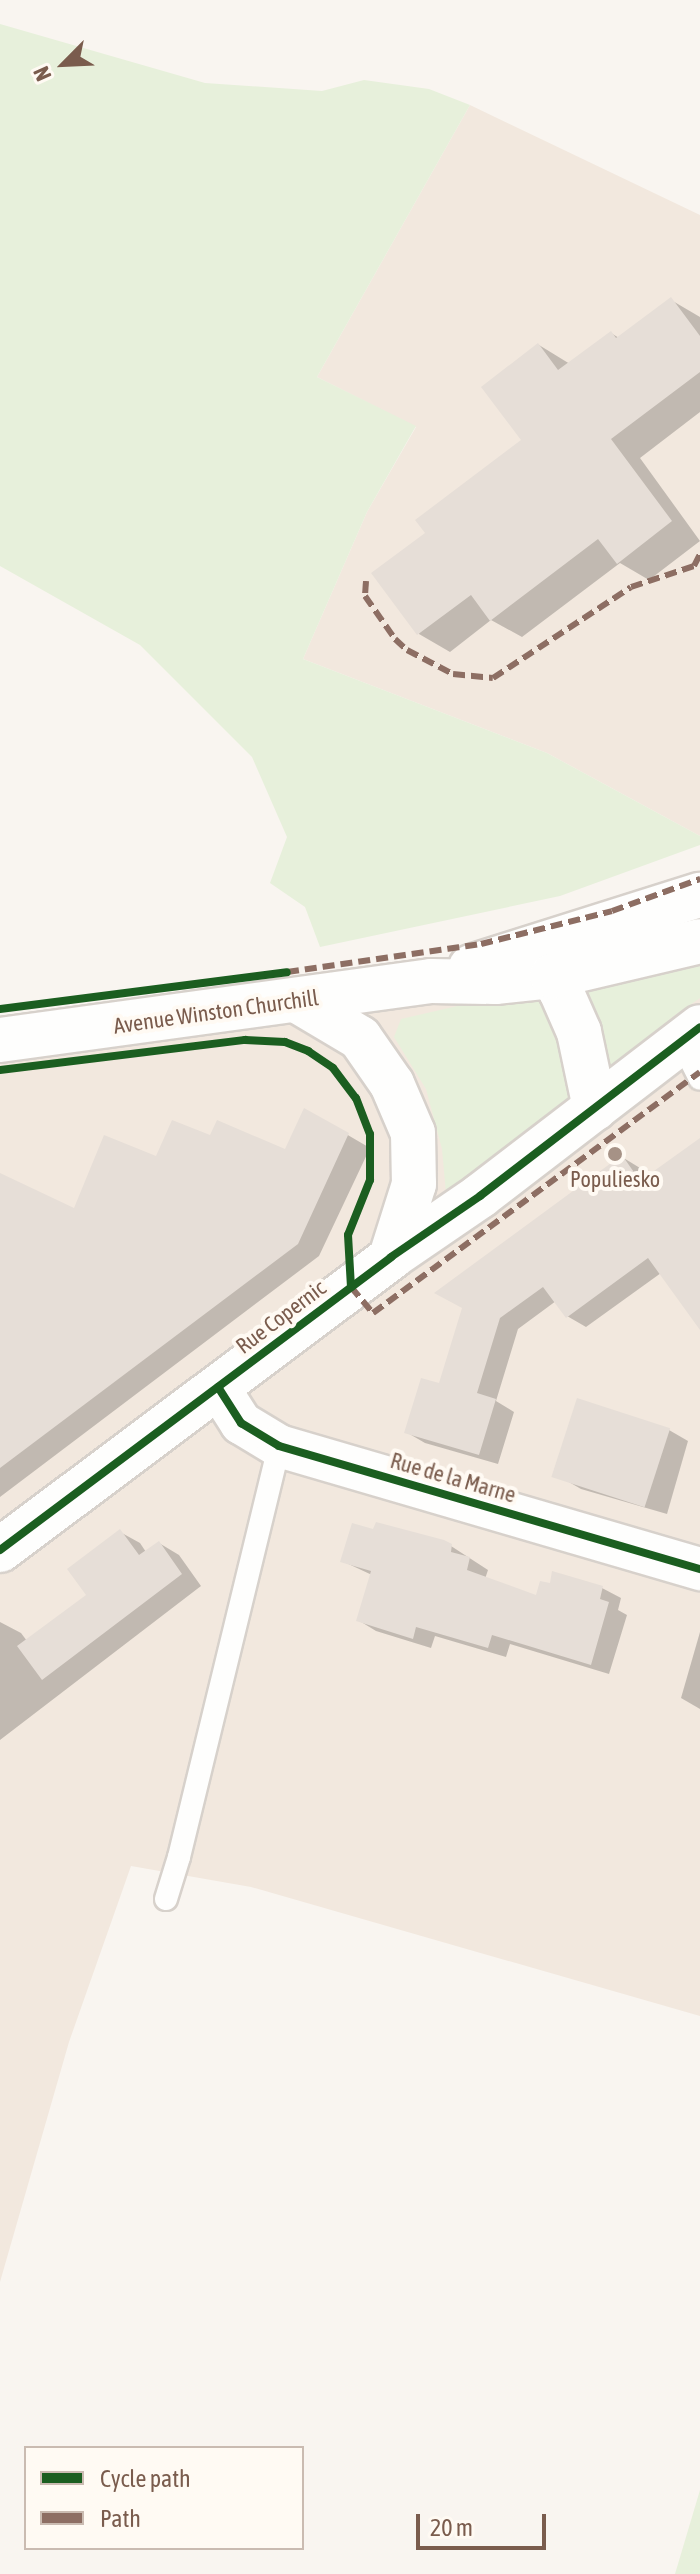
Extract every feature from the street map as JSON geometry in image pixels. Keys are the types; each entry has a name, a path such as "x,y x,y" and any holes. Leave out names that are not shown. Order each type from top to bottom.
{"street":[{"name":"Avenue Winston Churchill","path":"0,1040 431,981 495,982 700,895"},
{"name":"Avenue Winston Churchill","path":"537,962 700,941"},
{"path":"537,962 579,1032 595,1108"},
{"path":"298,1001 360,1038 392,1084 413,1133 414,1184 391,1257"},
{"name":"Rue Copernic","path":"0,1550 391,1257 480,1196 690,1034"},
{"name":"Rue de la Marne","path":"218,1387 241,1423 279,1446 700,1569"}],"lane":[{"path":"690,1034 700,1079"},
{"path":"166,1899 179,1857 279,1446"}],"shaded area":[{"path":"470,105 700,215 700,836 547,753 303,659 367,512 416,427 317,377"},
{"path":"700,919 700,2016 251,1887 131,1866 69,2042 0,2282 0,1040 646,936"}],"green space":[{"path":"0,24 205,83 322,91 364,80 429,89 470,105 317,377 416,426 367,512 303,659 547,753 700,836 700,845 560,896 320,947 305,907 270,883 287,837 252,757 140,645 0,566"},
{"path":"700,956 700,998 671,1018 606,1080 574,989"},
{"path":"534,996 549,1007 579,1109 446,1193 442,1149 426,1089 394,1037 401,1019 479,1001"},
{"path":"700,2490 700,2574 675,2574"}],"building":[{"path":"671,297 700,336 700,372 611,439 672,521 617,564 598,539 490,621 471,595 417,635 371,573 425,533 415,520 521,440 481,387 538,343 558,370 611,331 616,338"},
{"path":"304,1108 349,1133 298,1244 0,1468 0,1173 74,1208 104,1135 156,1156 172,1120 210,1135 217,1120 285,1149"},
{"path":"700,1138 700,1330 648,1258 566,1318 543,1287 500,1318 477,1393 496,1399 479,1455 404,1433 421,1378 439,1383 462,1308 434,1293 622,1155 640,1181"},
{"path":"577,1398 670,1428 645,1507 551,1477"},
{"path":"376,1522 444,1540 452,1544 451,1552 470,1557 467,1570 536,1595 540,1581 550,1583 552,1571 603,1586 600,1599 609,1602 591,1665 492,1635 488,1648 416,1627 413,1639 356,1621 371,1571 340,1562 352,1523 373,1529"},
{"path":"120,1529 139,1555 159,1541 182,1574 42,1680 17,1646 86,1595 67,1569"}],"marked path":[{"path":"366,581 365,596 395,639 407,650 453,674 493,678 631,587 694,566 700,554"},
{"path":"287,972 481,944 612,911 700,879"},
{"path":"351,1287 373,1313 700,1072"}],"cycle path":[{"path":"0,1009 287,972"},
{"path":"0,1550 391,1257 480,1196 700,1027"},
{"path":"0,1070 245,1040 285,1042 308,1051 333,1068 356,1098 370,1134 370,1180 348,1235 351,1287"},
{"path":"218,1387 241,1423 279,1446 700,1569"}],"place":[{"name":"Populiesko","path":"615,1154"}]}
